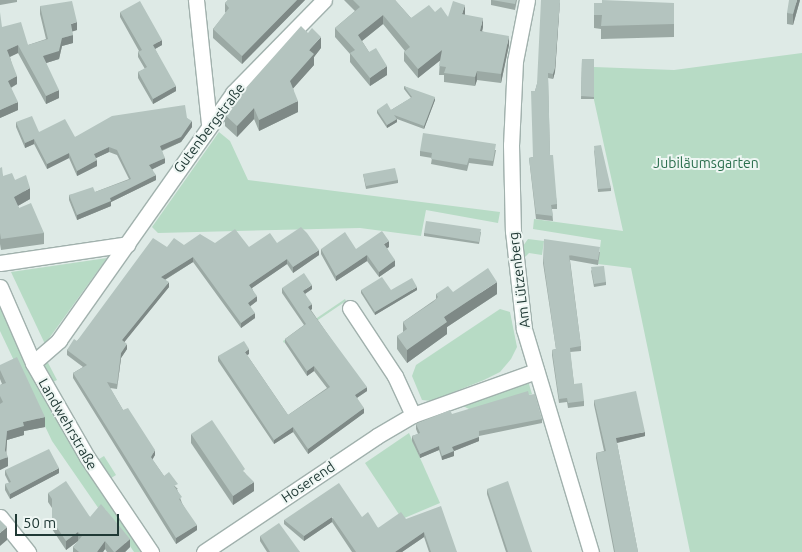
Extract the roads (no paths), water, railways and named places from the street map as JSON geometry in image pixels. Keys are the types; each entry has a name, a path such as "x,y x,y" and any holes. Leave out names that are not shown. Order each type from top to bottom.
{"street":[{"path":"196,0 209,124"},
{"name":"Gutenbergstraße","path":"33,363 59,340 128,244 209,124 233,93 324,0"},
{"name":"Am Lützenberg","path":"527,0 515,61 511,145 513,230 524,330 591,552"},
{"path":"0,263 128,244"},
{"name":"Landwehrstraße","path":"0,287 33,363 87,457 152,552"},
{"path":"350,308 394,376 413,415"},
{"name":"Hoserend","path":"204,552 377,436 413,415 536,371"},
{"path":"0,517 28,552"}],"park label":[{"name":"Jubiläumsgarten","path":"706,163"}]}
